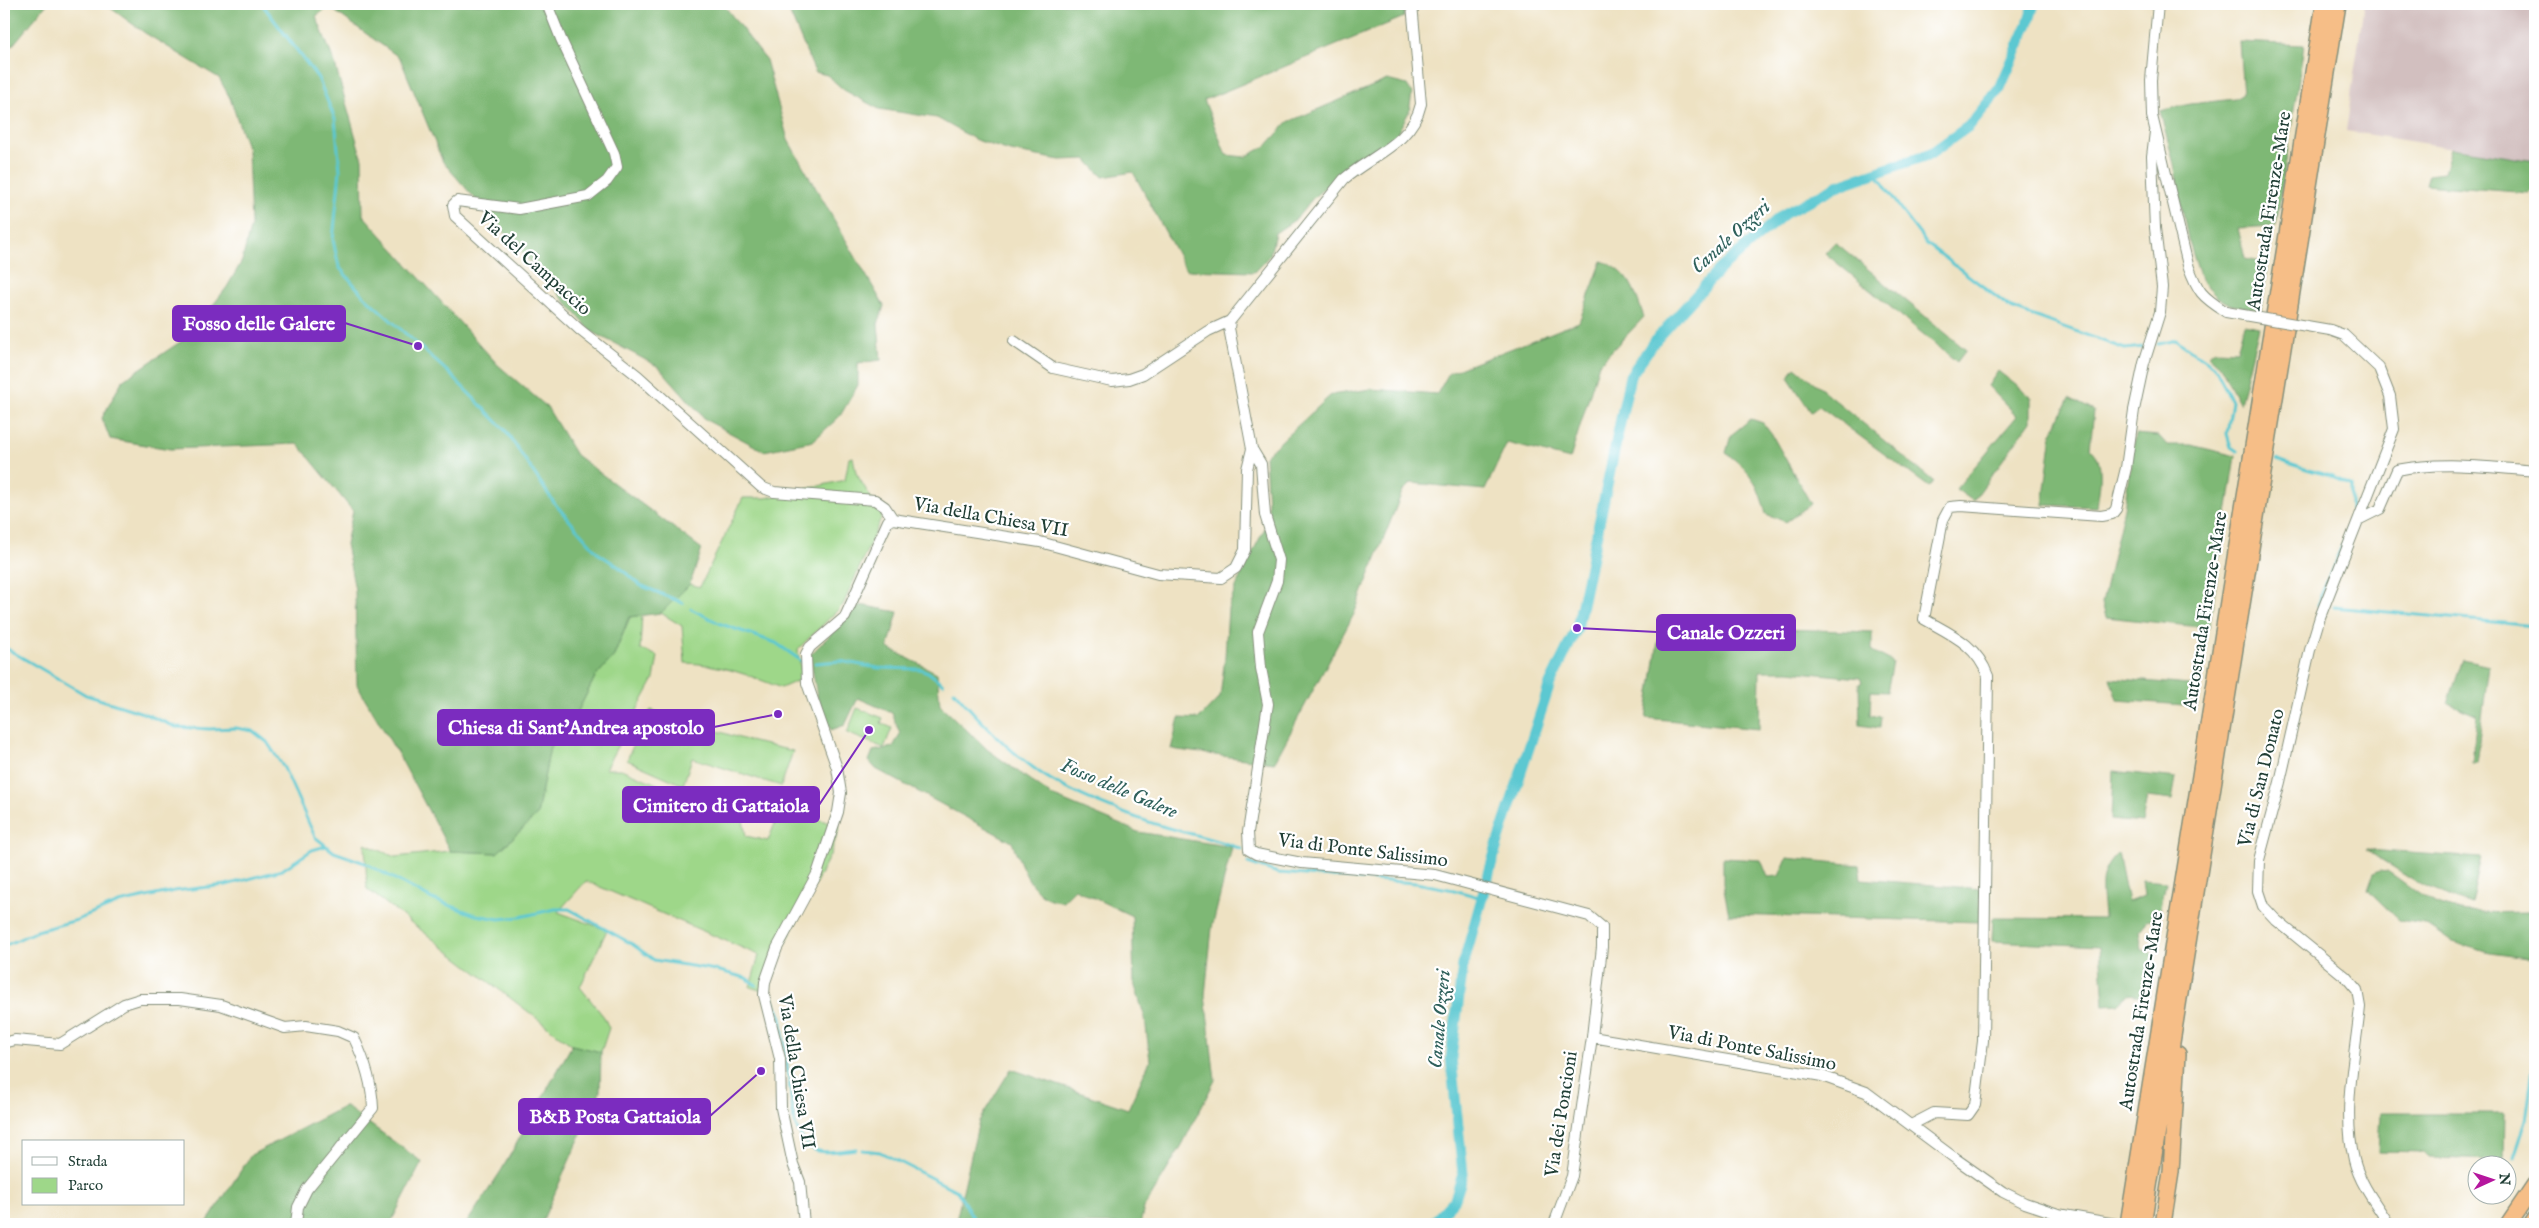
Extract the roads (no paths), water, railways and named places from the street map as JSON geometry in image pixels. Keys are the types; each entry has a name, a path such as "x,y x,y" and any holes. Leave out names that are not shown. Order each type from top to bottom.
{"highway":[{"name":"Autostrada Firenze-Mare","path":"2128,1224 2324,4"},
{"name":"Autostrada Firenze-Mare","path":"2142,1224 2338,4"},
{"path":"2163,1224 2171,1172 2185,953"},
{"path":"2508,1224 2535,1184"},
{"path":"2531,1224 2535,1218"}],"street":[{"name":"Via del Campaccio","path":"548,4 561,39 610,145 617,167 607,181 588,196 519,209 457,201 453,205 455,216 580,330 638,376 761,487 784,493 875,500 885,507 893,519"},
{"path":"1014,341 1053,368 1104,380 1121,380 1143,374 1208,330 1230,321 1344,179 1360,166 1394,145 1412,128 1418,118 1421,104 1412,4"},
{"path":"1911,1126 1934,1113 1968,1115 1975,1105 1983,1041 1988,676 1982,659 1964,643 1924,619 1943,520 1950,507 1961,506 2101,516 2112,514 2116,509 2126,468 2134,410 2144,363 2160,312 2162,287 2154,228 2152,156 2155,132 2152,116 2151,80 2158,4"},
{"name":"Via di San Donato","path":"2155,132 2188,265 2202,296 2226,312 2330,330 2344,336 2379,368 2390,396 2394,429 2320,617 2310,650 2280,782 2259,860 2258,891 2262,906 2276,920 2346,976 2357,990 2360,1007 2348,1120 2354,1161 2369,1193 2389,1224"},
{"path":"1230,321 1229,328 1252,449"},
{"name":"Via della Chiesa VII","path":"804,1224 800,1182 793,1164 781,1108 780,1059 764,995 765,982 777,948 817,874 834,826 841,793 837,768 807,683 806,654 810,647 845,616 888,522 893,519 1040,542 1158,574 1220,578 1236,568 1246,550 1247,469 1252,449"},
{"name":"Via di Ponte Salissimo","path":"1252,449 1261,464 1265,514 1279,560 1277,580 1258,632 1261,668 1268,704 1248,832 1249,850 1256,854 1302,863 1435,875 1589,916 1602,927 1602,947 1592,1038 1822,1076 1866,1092 2002,1192 2040,1208 2116,1224"},
{"path":"2360,519 2380,509 2397,470 2422,465 2462,465 2535,471"},
{"path":"4,1043 16,1040 60,1044 124,1004 140,999 180,999 221,1005 286,1028 306,1026 338,1030 354,1038 364,1059 372,1088 373,1108 307,1189 298,1207 296,1224"},
{"name":"Via dei Poncioni","path":"1554,1224 1572,1176 1592,1038"}],"waterway":[{"name":"Fosso delle Galere","path":"262,4 318,78 335,119 340,170 333,240 339,267 364,296 449,373 505,430 555,504 599,554 619,567 640,585 683,603"},
{"name":"Canale Ozzeri","path":"1425,1224 1435,1221 1455,1199 1463,1174 1451,1058 1463,965 1497,845 1550,684 1577,628 1630,376 1654,342 1719,270 1784,214 1837,186 1930,154 1969,126 2000,88 2028,24 2034,4"},
{"path":"1876,173 1927,244 2011,308 2125,349 2143,347"},
{"path":"2158,344 2176,340 2214,366 2232,401 2227,434 2231,447 2237,451"},
{"path":"2277,459 2333,477 2351,486 2351,524 2317,605"},
{"path":"2334,607 2535,626"},
{"name":"Fosso delle Galere","path":"691,609 721,624 776,643 803,662"},
{"path":"4,647 86,695 143,713 176,727 236,728 253,731 267,742 284,768 315,837 334,852 365,863 432,899 476,915 499,919 520,917 555,909 569,909 632,944 654,960 716,970 746,978 756,985"},
{"name":"Fosso delle Galere","path":"815,663 840,661 878,668 920,669 928,672 943,684"},
{"name":"Fosso delle Galere","path":"954,691 1005,744 1051,780 1100,804 1135,817 1242,849"},
{"path":"4,946 37,931 77,920 119,903 174,891 226,885 282,870 312,850 326,846"},
{"name":"Fosso delle Galere","path":"1248,863 1278,873 1416,883 1454,890 1482,898"},
{"path":"770,994 781,1017 794,1121 799,1133 804,1142 816,1150 833,1152 856,1149"},
{"path":"2515,1156 2526,1121 2535,1053"},
{"path":"862,1150 880,1152 957,1191 977,1224"}],"place":[{"name":"Fosso delle Galere","path":"418,346"},
{"name":"Canale Ozzeri","path":"1577,628"},
{"name":"Chiesa di Sant'Andrea apostolo","path":"778,714"},
{"name":"Cimitero di Gattaiola","path":"869,730"},
{"name":"B&B Posta Gattaiola","path":"761,1071"}]}
